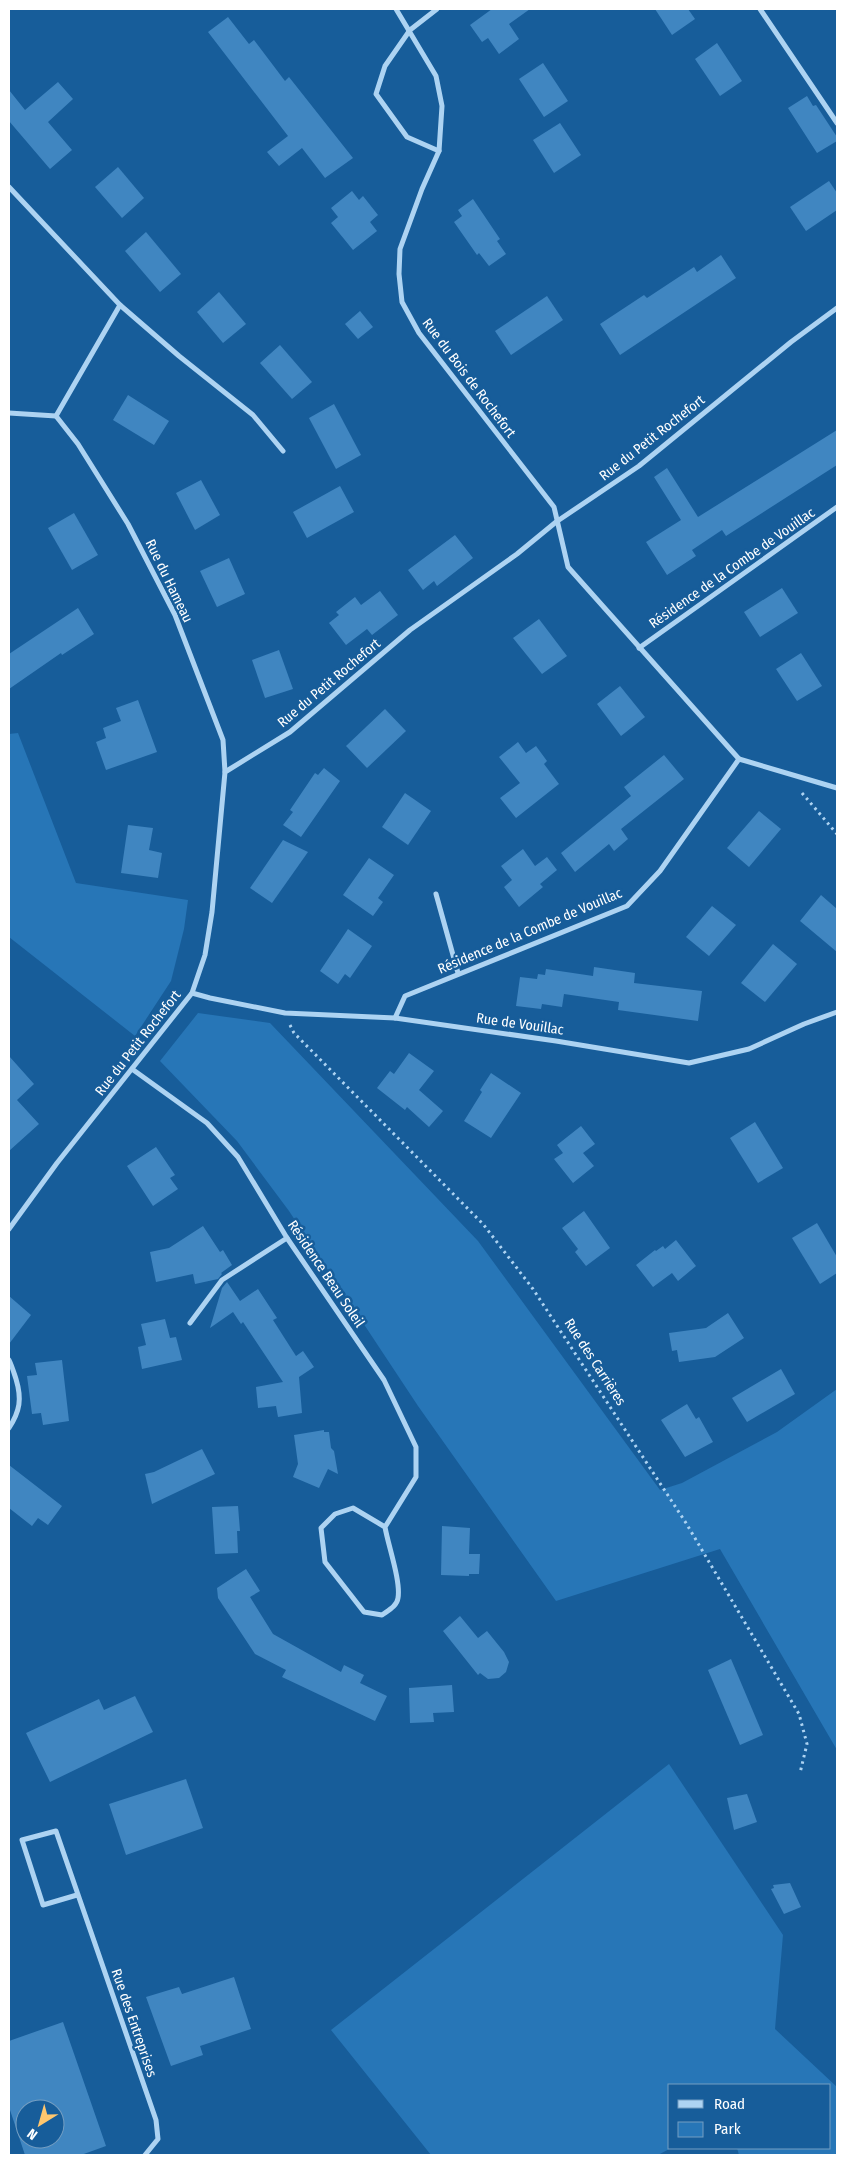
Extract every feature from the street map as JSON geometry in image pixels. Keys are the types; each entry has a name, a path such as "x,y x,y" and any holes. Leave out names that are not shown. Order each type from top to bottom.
{"street":[{"name":"Rue du Bois de Rochefort","path":"396,9 436,76 442,106 439,151 400,249 399,274 402,302 419,333 554,508 556,522"},
{"path":"438,9 410,30 385,66 376,94 407,137 439,151"},
{"path":"760,9 837,123"},
{"path":"9,186 120,305 179,356 253,415 283,451"},
{"path":"9,413 56,416 120,305"},
{"name":"Rue du Petit Rochefort","path":"9,1229 57,1163 192,992 205,955 212,912 225,772 290,732 410,630 517,554 556,522 639,466 791,342 837,308"},
{"name":"Rue du Hameau","path":"56,416 78,444 128,524 175,615 223,740 225,772"},
{"name":"Résidence de la Combe de Vouillac","path":"639,648 837,507"},
{"path":"556,522 568,567 739,758 837,788"},
{"name":"Résidence de la Combe de Vouillac","path":"395,1018 405,996 627,906 660,871 739,758"},
{"path":"436,894 458,974"},
{"name":"Rue de Vouillac","path":"192,992 210,998 285,1013 395,1018 556,1040 689,1063 749,1049 804,1024 837,1012"},
{"name":"Résidence Beau Soleil","path":"132,1069 207,1123 238,1157 287,1238 384,1380 416,1447 416,1477 385,1527"},
{"path":"190,1323 222,1280 287,1238"},
{"path":"9,1360 19,1388 20,1403 18,1414 9,1428"},
{"path":"354,1508 385,1527 396,1576 398,1598 394,1607 382,1615 364,1612 325,1562 321,1528 336,1514 354,1508"},
{"name":"Rue des Entreprises","path":"77,1895 44,1905 22,1840 56,1831 156,2120 158,2139 145,2155"}],"path":[{"path":"785,772 837,834"},
{"name":"Rue des Carrières","path":"285,1013 294,1033 482,1224 534,1289 686,1523 799,1714 807,1744 800,1773"}],"green space":[{"path":"18,733 76,883 188,900 184,929 171,981 135,1036 9,937 9,734"},
{"path":"198,1013 270,1023 478,1241 660,1490 682,1483 777,1432 837,1389 837,1750 720,1549 556,1601 418,1406 289,1211 237,1141 160,1061"},
{"path":"669,1764 783,1935 775,2029 837,2087 837,2155 739,2155 737,2149 831,2149 831,2084 668,2084 669,2149 658,2155 431,2155 331,2030"}],"building":[{"path":"492,9 530,9 509,24 519,39 499,54 488,38 482,42 470,25"},
{"path":"655,9 688,9 695,19 672,35"},
{"path":"228,17 249,44 254,40 285,81 289,77 353,158 325,178 302,148 279,166 267,152 288,136 208,32"},
{"path":"717,43 742,81 720,96 695,59"},
{"path":"543,63 568,101 544,117 519,79"},
{"path":"58,82 73,99 48,122 72,150 50,169 9,121 9,90 25,110"},
{"path":"807,96 813,106 816,105 837,137 837,141 817,153 788,108"},
{"path":"560,123 581,155 554,173 533,140"},
{"path":"118,167 144,198 122,218 95,187"},
{"path":"829,181 837,193 837,210 806,231 790,207"},
{"path":"352,191 359,200 363,196 378,215 370,222 377,231 353,250 331,223 338,217 331,208"},
{"path":"473,199 500,239 497,241 506,254 489,266 479,253 477,255 454,222 462,216 458,210"},
{"path":"146,232 181,274 160,292 125,251"},
{"path":"721,255 736,278 620,355 600,324 644,295 647,298 694,267 697,272"},
{"path":"219,292 246,324 223,343 197,312"},
{"path":"547,296 563,320 511,355 495,331"},
{"path":"360,311 373,327 358,339 345,324"},
{"path":"280,345 312,382 292,399 260,363"},
{"path":"128,395 169,421 154,445 113,420"},
{"path":"334,404 361,455 336,469 309,418"},
{"path":"837,430 837,465 726,536 722,530 692,550 696,556 667,575 646,542 681,520 654,477 667,468 698,517"},
{"path":"201,480 220,515 195,530 176,493"},
{"path":"340,486 354,512 307,538 293,512"},
{"path":"74,513 98,555 72,570 48,528"},
{"path":"455,535 473,558 437,586 434,581 423,590 408,570"},
{"path":"229,558 245,594 217,607 200,571"},
{"path":"782,588 798,613 760,637 744,612"},
{"path":"380,591 398,615 372,635 367,629 346,645 329,623 339,615 336,612 355,597 361,605"},
{"path":"78,608 94,634 62,655 61,653 9,689 9,654"},
{"path":"539,619 567,656 542,674 513,638"},
{"path":"279,650 293,689 265,698 252,660"},
{"path":"801,653 822,686 797,701 776,669"},
{"path":"620,686 645,717 621,736 597,704"},
{"path":"138,700 157,752 106,770 96,742 106,738 103,728 121,721 116,708"},
{"path":"385,709 406,731 367,768 346,746"},
{"path":"518,742 526,753 536,746 547,761 544,764 559,784 516,818 500,798 520,783 499,757"},
{"path":"664,755 684,779 621,829 628,839 614,851 609,844 575,872 561,853 631,796 624,787"},
{"path":"324,768 340,781 301,837 283,825 293,812 290,810 315,773 318,775"},
{"path":"405,793 431,811 408,845 382,827"},
{"path":"759,811 781,829 749,867 727,848"},
{"path":"128,825 153,828 149,850 162,853 158,878 121,873"},
{"path":"283,840 308,852 272,903 250,888"},
{"path":"523,849 535,866 547,857 557,870 540,884 543,887 519,907 504,887 512,880 501,866"},
{"path":"369,858 394,875 378,898 383,902 373,916 343,895"},
{"path":"821,895 837,909 837,952 800,921"},
{"path":"712,906 736,925 709,956 686,937"},
{"path":"348,929 372,946 350,978 345,974 338,984 320,971"},
{"path":"773,944 797,964 765,1002 741,983"},
{"path":"594,967 635,973 634,983 702,991 698,1021 618,1010 619,1002 564,994 562,1007 542,1004 541,1009 516,1006 520,977 537,979 538,974 545,975 546,969 593,976"},
{"path":"409,1053 434,1071 419,1090 443,1111 429,1127 407,1107 405,1110 377,1088 390,1071 394,1074"},
{"path":"9,1056 34,1084 17,1100 39,1124 9,1151"},
{"path":"491,1073 521,1093 491,1138 464,1121"},
{"path":"755,1122 783,1168 758,1183 730,1138"},
{"path":"581,1126 595,1144 583,1153 594,1166 573,1183 554,1159 563,1153 557,1145"},
{"path":"156,1147 175,1175 170,1178 178,1189 153,1206 127,1166"},
{"path":"584,1211 610,1248 586,1266 575,1252 578,1249 562,1228"},
{"path":"817,1223 837,1257 837,1273 820,1284 792,1238"},
{"path":"203,1226 220,1252 223,1250 232,1265 221,1273 218,1279 195,1284 193,1274 156,1282 150,1252 169,1248"},
{"path":"676,1240 696,1266 678,1281 672,1273 653,1287 636,1265 655,1250 663,1246 665,1249"},
{"path":"227,1282 240,1301 258,1289 277,1318 273,1320 296,1356 303,1351 314,1367 299,1377 302,1413 278,1417 276,1406 258,1408 256,1387 283,1382 243,1322 241,1324 233,1312 210,1328 222,1288"},
{"path":"9,1296 31,1315 9,1344"},
{"path":"728,1313 744,1338 715,1357 679,1362 677,1350 672,1351 669,1333 706,1328"},
{"path":"165,1319 170,1338 176,1337 182,1360 142,1369 138,1347 146,1345 141,1324"},
{"path":"62,1360 69,1421 43,1425 41,1413 32,1414 27,1376 37,1375 35,1363"},
{"path":"781,1369 795,1394 747,1422 732,1398"},
{"path":"687,1404 696,1419 699,1417 713,1442 685,1457 661,1420"},
{"path":"324,1430 324,1432 329,1432 338,1474 328,1469 319,1488 293,1477 298,1464 294,1435"},
{"path":"202,1449 215,1474 152,1504 145,1474 154,1472"},
{"path":"9,1465 62,1506 48,1525 38,1518 32,1526 9,1508"},
{"path":"238,1506 240,1531 237,1531 238,1553 215,1554 212,1507"},
{"path":"442,1526 470,1528 469,1554 480,1554 479,1574 469,1574 469,1576 441,1575"},
{"path":"246,1569 260,1591 250,1597 273,1634 341,1672 344,1665 364,1675 360,1683 387,1696 375,1721 282,1677 286,1670 255,1654 218,1598 217,1588"},
{"path":"460,1616 478,1638 487,1631 504,1652 509,1662 506,1672 499,1678 488,1679 480,1673 478,1675 443,1631"},
{"path":"731,1659 763,1735 740,1745 708,1670"},
{"path":"452,1685 454,1712 433,1713 434,1722 410,1723 409,1688"},
{"path":"135,1696 153,1732 50,1782 26,1733 99,1699 104,1710"},
{"path":"186,1779 203,1828 126,1855 109,1804"},
{"path":"747,1794 757,1822 734,1830 727,1798"},
{"path":"790,1883 801,1907 784,1914 771,1889 774,1888 773,1885"},
{"path":"234,1977 251,2029 200,2046 203,2055 171,2066 146,1997 179,1987 182,1994"},
{"path":"63,2022 106,2146 81,2155 25,2155 23,2149 65,2149 65,2099 15,2099 15,2125 9,2107 9,2041"}]}
